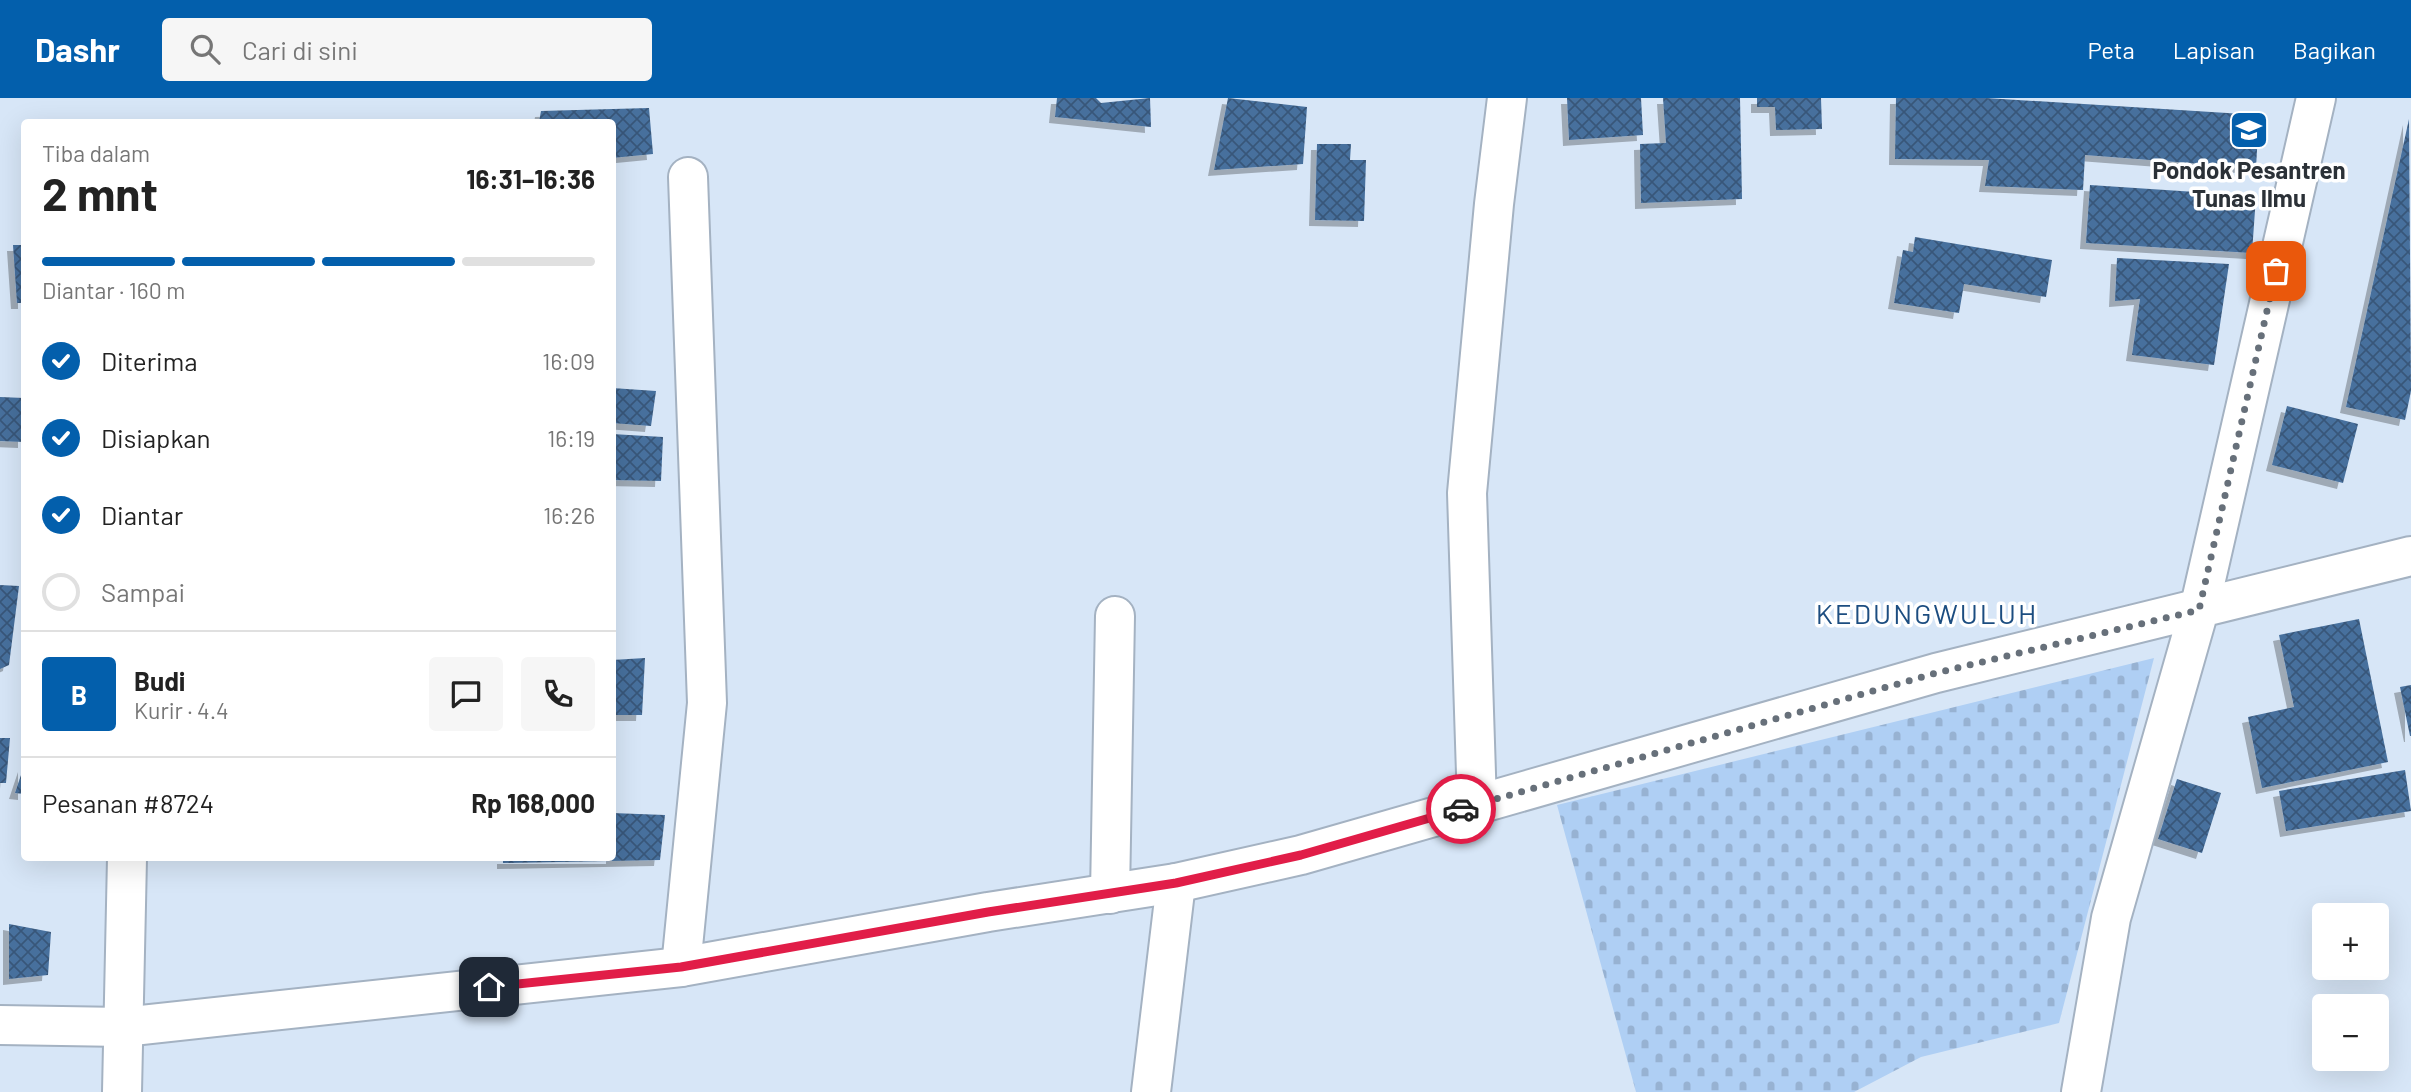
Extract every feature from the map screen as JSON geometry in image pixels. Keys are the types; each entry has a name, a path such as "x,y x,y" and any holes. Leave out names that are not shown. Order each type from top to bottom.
{"street":[{"path":"1477,805 1467,493 1503,98"},
{"path":"2083,1074 2110,918 2199,610 2316,98"},
{"path":"681,967 707,703 688,177"},
{"path":"0,1025 123,1027 681,967 1176,883 1301,855 1936,673 2411,556"},
{"path":"1110,894 1115,616"},
{"path":"122,1092 127,861"},
{"path":"1151,1092 1176,883"}],"green space":[{"path":"2154,658 2059,1023 1921,1057 1854,1092 1636,1092 1557,805"}],"building":[{"path":"1057,98 1096,98 1101,103 1150,98 1151,127 1055,117"},
{"path":"1228,98 1307,107 1303,164 1214,170"},
{"path":"1567,98 1641,98 1643,135 1569,140"},
{"path":"1663,98 1740,98 1742,199 1641,203 1640,144 1666,143"},
{"path":"1757,98 1821,98 1822,129 1776,130 1775,107 1757,107"},
{"path":"1896,98 1986,98 2259,115 2256,168 2085,155 2083,190 1985,186 1989,160 1895,159"},
{"path":"649,108 653,154 616,158 616,119 540,119 541,111"},
{"path":"2409,119 2411,391 2405,420 2346,407"},
{"path":"1317,144 1351,144 1350,160 1366,160 1364,221 1315,220"},
{"path":"2090,185 2256,196 2252,253 2086,243"},
{"path":"1915,237 2052,260 2046,297 1964,284 1959,313 1894,303 1903,250 1913,252"},
{"path":"13,245 21,245 21,303 17,303"},
{"path":"2117,258 2229,264 2214,365 2132,355 2140,299 2115,301"},
{"path":"616,388 656,391 651,426 616,423"},
{"path":"0,397 21,398 21,442 0,441"},
{"path":"2287,406 2358,424 2343,483 2272,465"},
{"path":"616,434 663,437 661,481 616,480"},
{"path":"0,585 19,586 9,665 0,669"},
{"path":"2359,619 2388,762 2262,788 2248,717 2294,707 2279,635"},
{"path":"645,658 642,715 616,715 616,660"},
{"path":"2411,685 2411,736 2410,736 2400,687"},
{"path":"0,738 10,738 6,783 0,783"},
{"path":"2405,770 2411,811 2286,831 2279,791"},
{"path":"21,775 21,794 15,793"},
{"path":"2177,779 2221,793 2202,853 2158,839"},
{"path":"616,813 665,815 660,860 616,861"},
{"path":"503,861 608,861 503,863"},
{"path":"9,924 51,932 48,975 9,979"}],"way so far":[{"path":"1461,809 1936,673 2199,610 2276,271"}],"place":[{"name":"Pondok Pesantren Tunas Ilmu","path":"2249,130"}],"district":[{"name":"KEDUNGWULUH","path":"1927,613"}],"route":[{"path":"489,987 681,967 988,912 1176,883 1301,855 1461,809"}]}
